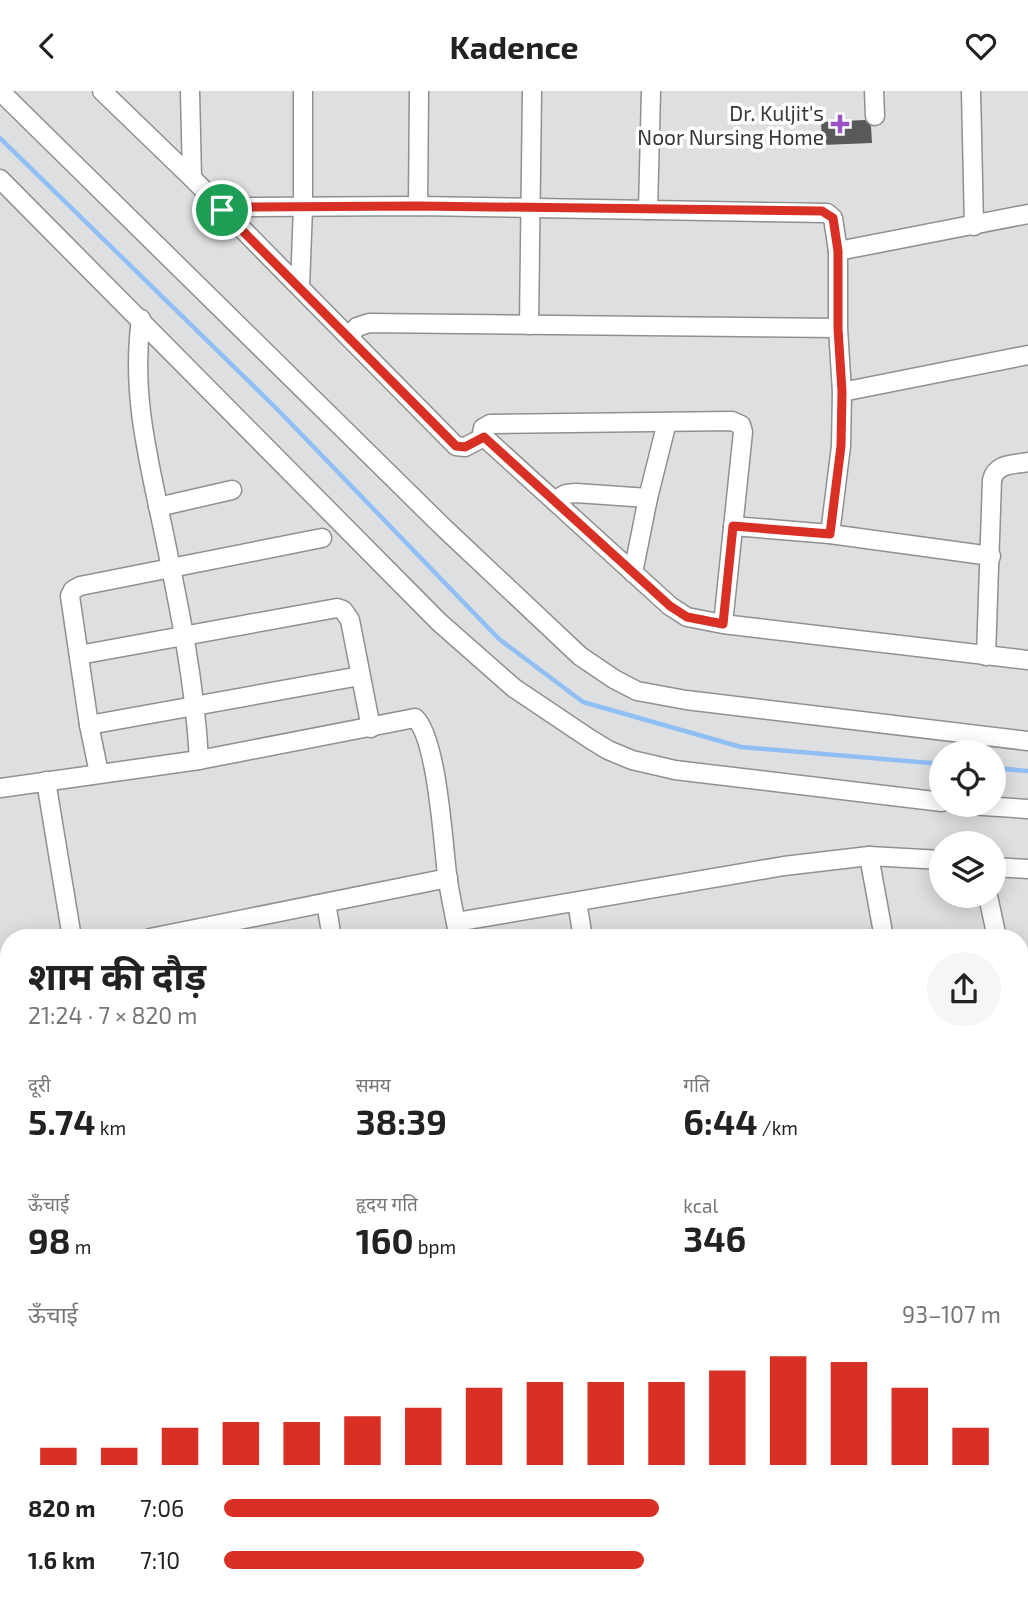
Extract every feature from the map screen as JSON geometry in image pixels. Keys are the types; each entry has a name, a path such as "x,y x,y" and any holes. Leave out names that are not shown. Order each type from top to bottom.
{"street":[{"path":"0,91 443,527 580,656 614,679 637,691 686,700 1028,741"},
{"path":"102,91 192,178 458,447 465,447 484,437"},
{"path":"190,91 192,178"},
{"path":"300,287 303,91"},
{"path":"418,206 419,91"},
{"path":"529,325 533,91"},
{"path":"648,209 650,91"},
{"path":"874,91 875,116"},
{"path":"971,91 974,226"},
{"path":"0,179 439,622 514,688 608,750 632,760 675,770 929,800"},
{"path":"222,210 250,207 418,206 822,211 833,218 838,251 838,328 842,392 841,446 830,534"},
{"path":"838,251 1028,214"},
{"path":"141,319 137,365 143,441 184,635 196,706 199,760"},
{"path":"348,336 357,327 369,323 838,328"},
{"path":"842,392 1028,355"},
{"path":"634,573 648,498 667,422"},
{"path":"723,624 743,432 741,425 732,422 490,424 482,432 484,437 670,606 687,617 723,624 1028,660"},
{"path":"986,656 994,474 1002,467 1028,462"},
{"path":"158,507 232,490"},
{"path":"555,500 566,494 576,493 648,498"},
{"path":"733,526 830,534 991,556"},
{"path":"99,773 89,725 70,596 73,590 80,586 322,538"},
{"path":"79,655 337,608 350,620 371,728"},
{"path":"89,725 360,676"},
{"path":"0,788 199,760 415,718 421,725 430,753 457,929"},
{"path":"46,781 71,929"},
{"path":"1006,808 1028,809"},
{"path":"869,856 882,929"},
{"path":"461,929 577,902 784,866 869,856 929,859"},
{"path":"1006,868 1028,869"},
{"path":"195,929 448,878"},
{"path":"577,902 582,929"},
{"path":"326,903 330,929"},
{"path":"991,908 995,929"}],"building":[{"path":"865,120 871,126 872,143 822,145 821,122"}],"waterway":[{"path":"0,138 277,409 499,639 583,702 741,747 929,763"},
{"path":"1006,769 1028,771"}],"place":[{"name":"Dr. Kuljit's Noor Nursing Home","path":"840,124"}],"route":[{"path":"418,206 827,213 833,218 838,251 838,328 842,392 841,446 830,534 733,526 723,624 687,617 670,606 484,437 465,447 456,446 222,210 250,207 418,206"}]}
